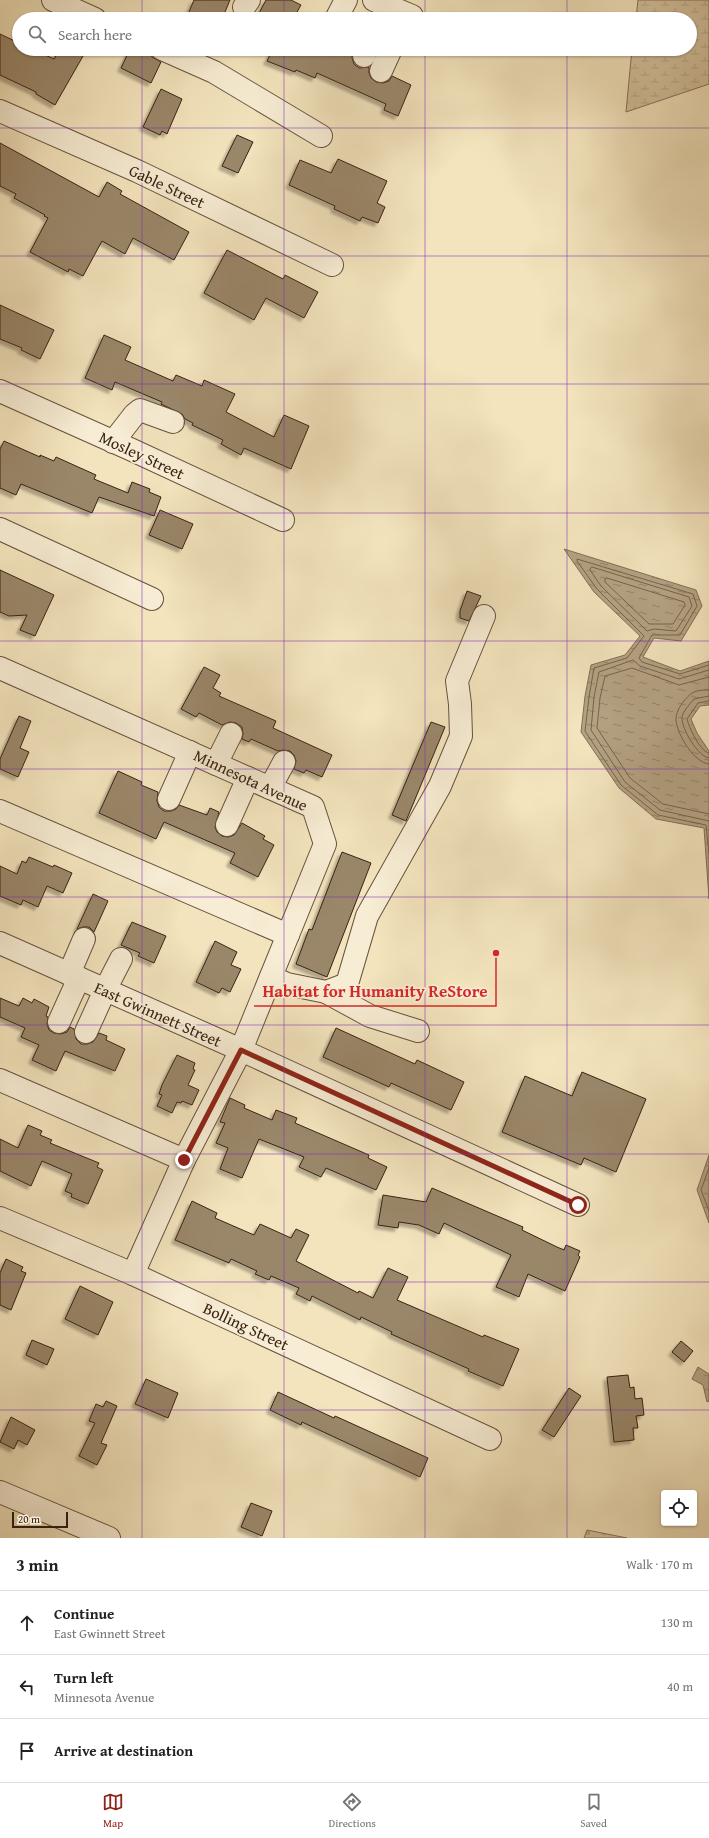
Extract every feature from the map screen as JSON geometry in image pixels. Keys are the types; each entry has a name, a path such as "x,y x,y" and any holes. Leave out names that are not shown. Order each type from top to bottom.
{"street":[{"path":"53,0 80,12"},
{"path":"340,12 346,0"},
{"path":"380,8 392,12"},
{"path":"178,56 214,72 321,136"},
{"path":"381,71 388,56"},
{"name":"Gable Street","path":"0,111 137,171 332,265"},
{"name":"Mosley Street","path":"0,391 283,520"},
{"path":"113,442 134,415 140,410 173,422"},
{"path":"0,528 152,599"},
{"path":"326,992 347,984 366,916 443,779 461,736 460,704 457,681 484,616"},
{"name":"Minnesota Avenue","path":"0,668 313,807 325,844 241,1050 184,1160 133,1274"},
{"path":"216,764 231,734"},
{"path":"169,800 190,752"},
{"path":"270,788 284,762"},
{"path":"227,825 248,778"},
{"path":"0,811 288,935"},
{"path":"59,1022 84,939"},
{"name":"East Gwinnett Street","path":"0,943 241,1050 578,1205"},
{"path":"86,1032 121,959"},
{"path":"271,977 287,984 326,992 370,1016 418,1031"},
{"path":"0,1080 184,1160"},
{"name":"Bolling Street","path":"0,1218 133,1274 490,1439"},
{"path":"0,1492 109,1538"}],"green space":[{"path":"638,0 709,0 709,84 626,112 631,56 697,56 697,12 637,12"},
{"path":"587,1530 627,1538 584,1538"}],"water":[{"path":"564,549 696,590 702,606 681,641 654,638 643,657 680,671 709,661 709,705 700,706 691,719 697,733 709,751 709,899 704,828 656,819 619,788 581,732 585,696 591,665 625,655 640,636 594,592"},
{"path":"709,1155 709,1223 697,1190"},
{"path":"698,1367 709,1374 709,1401 707,1402 703,1385 692,1379"}],"building":[{"path":"194,0 230,0 225,12 189,12"},
{"path":"266,0 291,0 301,5 297,12 260,12"},
{"path":"0,34 12,40 12,56 47,56 54,59 56,56 83,56 55,105 36,94 36,92 0,75"},
{"path":"127,56 152,56 161,62 151,83 121,68"},
{"path":"270,56 352,56 354,64 359,68 369,67 371,78 376,82 383,83 389,81 392,76 411,85 398,116 384,110 386,104 317,73 315,78 267,61"},
{"path":"161,89 182,99 167,134 162,131 160,135 143,127"},
{"path":"237,135 253,142 238,173 222,166"},
{"path":"0,143 99,197 107,182 122,191 120,194 189,232 174,260 133,238 125,254 102,241 83,276 69,269 68,272 30,252 48,218 14,198 16,194 0,186"},
{"path":"338,159 387,181 377,203 385,207 378,223 362,217 360,221 334,209 335,206 289,185 300,160 331,173"},
{"path":"227,250 283,279 285,275 318,292 304,318 266,298 254,320 204,293"},
{"path":"0,305 54,330 40,359 21,350 22,348 0,339"},
{"path":"104,335 131,347 125,360 173,381 176,375 202,386 204,380 235,394 226,412 274,437 284,415 309,426 291,469 244,448 241,455 221,444 223,440 192,425 193,423 185,419 182,414 161,404 162,402 115,382 112,390 85,378"},
{"path":"4,441 40,457 40,455 54,461 56,457 96,475 94,479 128,493 132,482 150,489 149,492 161,497 154,516 99,497 92,513 21,484 16,495 0,488 0,449"},
{"path":"160,510 193,524 182,549 149,535"},
{"path":"0,570 54,595 35,636 20,630 27,615 9,616 0,612"},
{"path":"467,591 481,596 469,621 460,618 460,611"},
{"path":"204,667 220,675 213,688 221,693 219,696 276,721 273,728 332,755 322,777 306,770 304,773 294,769 296,761 294,755 290,751 278,751 251,739 249,742 242,739 242,727 236,723 230,722 222,725 199,713 196,717 181,709"},
{"path":"19,716 31,721 20,748 29,752 18,777 0,769 0,759"},
{"path":"431,722 445,727 406,821 392,815"},
{"path":"118,771 142,782 141,785 158,792 157,801 159,807 164,811 176,809 179,805 207,815 210,808 219,812 215,827 217,832 222,836 228,837 234,835 242,823 265,836 263,839 274,845 258,877 230,863 235,853 164,822 156,839 99,813"},
{"path":"342,852 371,863 327,977 296,964 309,929 312,930"},
{"path":"29,857 53,867 54,865 72,873 63,893 47,886 38,907 23,900 21,905 0,896 0,866 17,874 22,861 26,863"},
{"path":"93,894 108,901 94,932 89,927 77,929"},
{"path":"132,922 166,936 154,963 138,956 140,953 121,945"},
{"path":"215,941 237,952 231,965 241,969 230,992 222,988 219,993 196,982"},
{"path":"0,998 19,1006 23,998 32,1003 34,999 49,1007 46,1016 48,1017 47,1024 49,1030 54,1033 61,1034 67,1032 70,1027 74,1029 76,1039 81,1044 93,1042 99,1033 107,1036 106,1040 125,1049 115,1071 65,1051 56,1071 32,1060 39,1045 21,1037 25,1028 0,1017"},
{"path":"336,1028 415,1064 417,1060 464,1082 451,1110 391,1083 389,1087 323,1057"},
{"path":"177,1055 195,1063 193,1069 195,1070 188,1085 199,1090 192,1105 182,1101 181,1103 177,1102 172,1113 157,1106 162,1095 159,1094 162,1085"},
{"path":"582,1072 646,1099 616,1172 584,1158 581,1165 502,1132 525,1076 572,1096"},
{"path":"230,1098 245,1105 244,1108 272,1120 276,1110 297,1118 295,1123 369,1155 368,1158 387,1167 376,1190 326,1168 321,1177 299,1167 304,1157 259,1139 242,1178 220,1169 228,1148 216,1143 225,1123 220,1122"},
{"path":"28,1125 42,1131 40,1135 52,1140 50,1143 99,1163 97,1167 103,1170 88,1204 71,1197 72,1194 65,1191 72,1174 42,1161 31,1186 0,1171 0,1139 18,1148"},
{"path":"432,1188 523,1227 522,1230 564,1250 566,1245 580,1251 578,1255 580,1257 565,1291 528,1274 519,1297 496,1287 511,1255 444,1223 439,1234 419,1225 399,1222 398,1228 378,1225 383,1195 426,1202"},
{"path":"192,1201 217,1213 215,1218 254,1235 260,1224 291,1238 296,1229 309,1235 296,1261 358,1293 359,1291 373,1298 388,1268 408,1277 397,1300 483,1337 484,1335 519,1349 503,1386 391,1334 392,1332 361,1317 360,1320 312,1296 310,1301 296,1294 299,1288 271,1276 269,1280 255,1274 257,1271 231,1259 229,1263 175,1240"},
{"path":"6,1259 23,1267 21,1271 26,1273 11,1310 0,1305 0,1273"},
{"path":"80,1286 113,1302 98,1335 65,1319"},
{"path":"32,1340 54,1349 47,1365 26,1355"},
{"path":"681,1341 693,1351 684,1362 672,1352"},
{"path":"628,1375 630,1388 634,1387 635,1399 642,1398 644,1415 636,1416 638,1428 633,1428 634,1440 614,1442 607,1377"},
{"path":"146,1379 178,1393 168,1418 135,1404"},
{"path":"569,1388 581,1396 554,1437 542,1430"},
{"path":"278,1392 334,1418 335,1416 428,1458 420,1477 302,1422 301,1425 270,1410"},
{"path":"106,1401 117,1406 101,1443 107,1445 97,1465 79,1456 95,1423 89,1421 96,1404 103,1407"},
{"path":"11,1417 35,1430 27,1445 18,1440 14,1449 0,1442"},
{"path":"251,1503 272,1511 262,1536 241,1527"}],"place":[{"name":"Habitat for Humanity ReStore","path":"496,953"}],"route":[{"path":"184,1160 241,1050 578,1205"}]}
